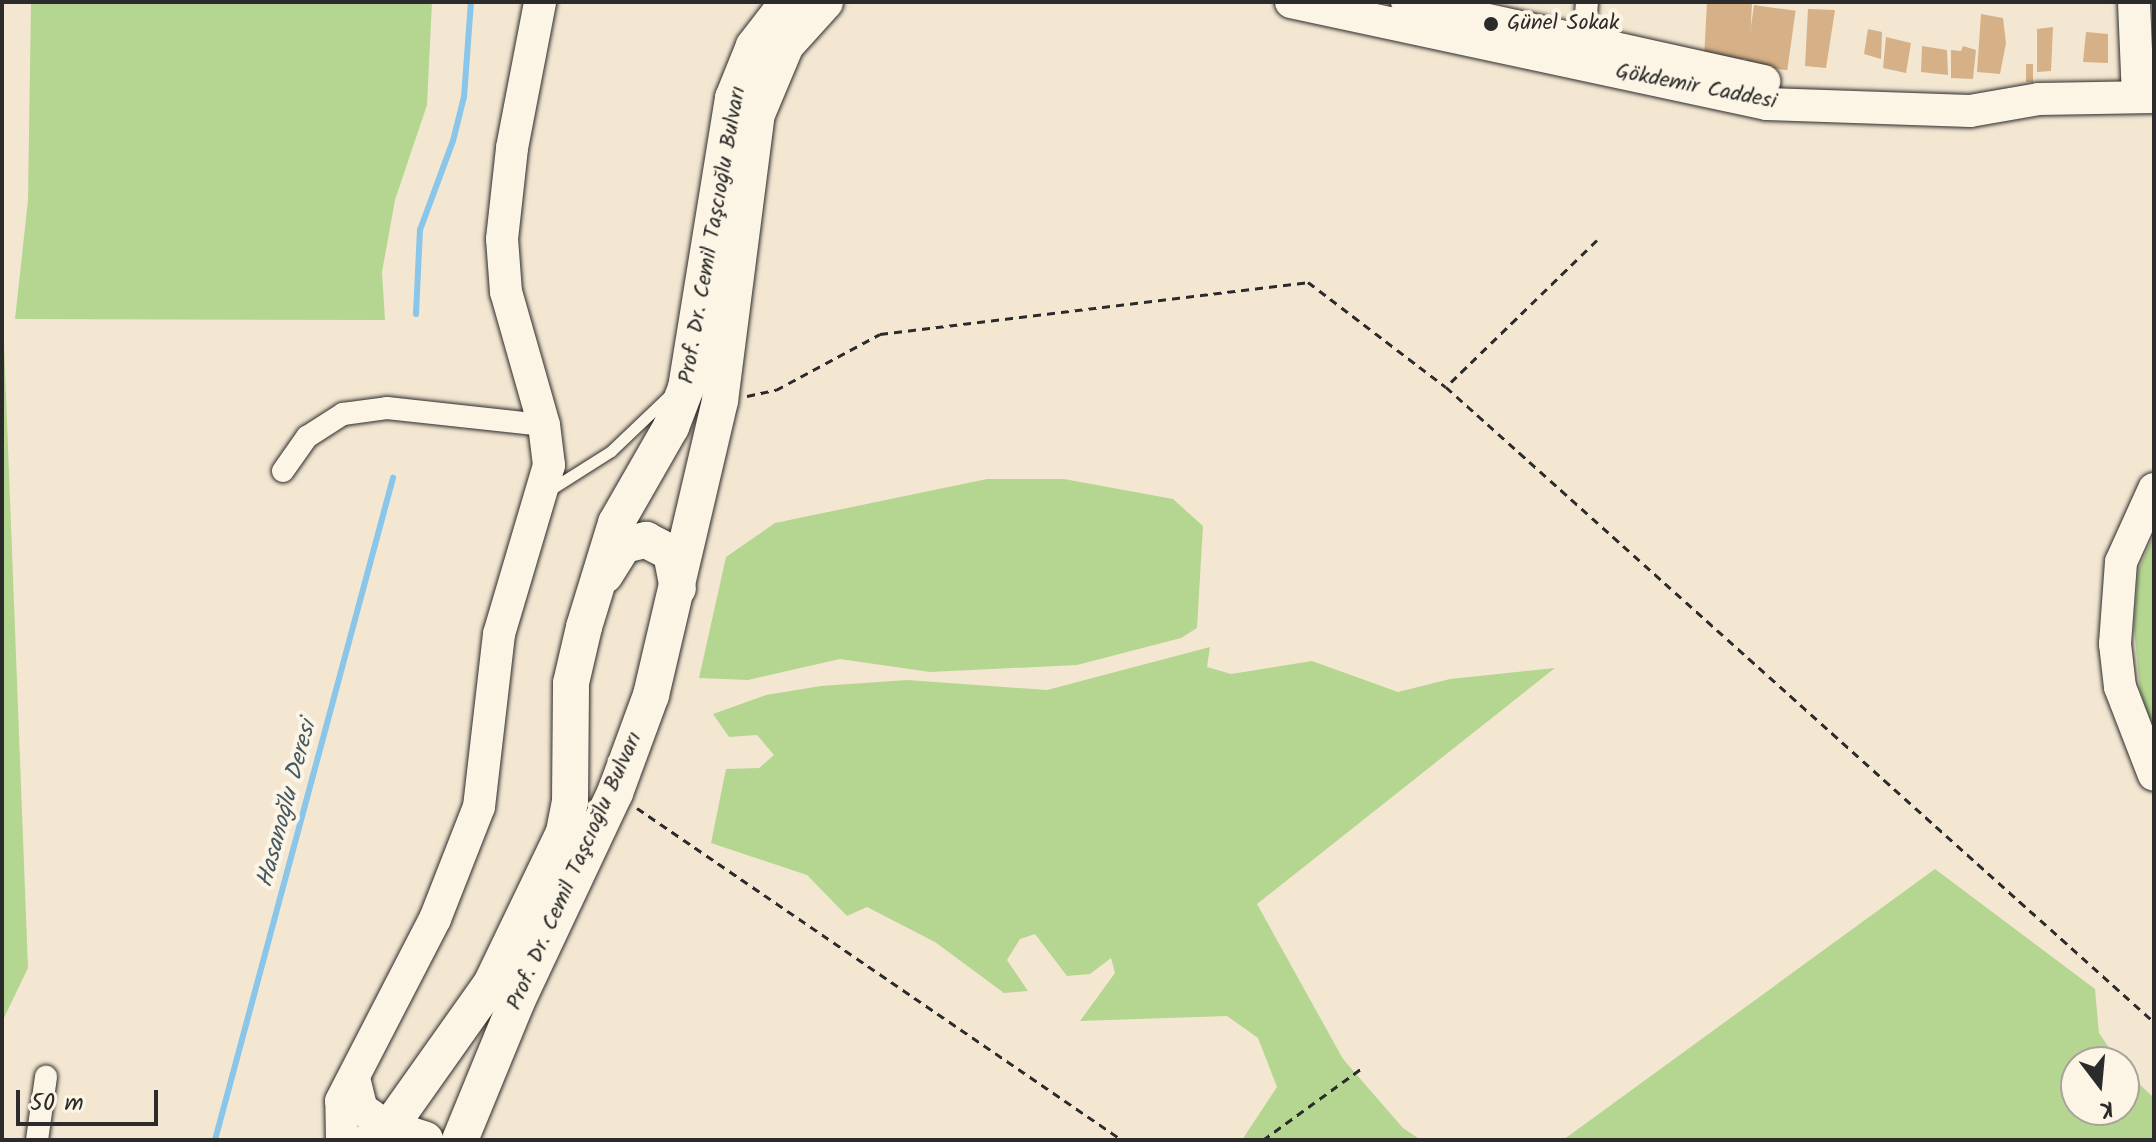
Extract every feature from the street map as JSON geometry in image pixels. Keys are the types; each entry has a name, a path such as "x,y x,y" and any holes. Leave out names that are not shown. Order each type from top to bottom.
{"main road":[{"path":"342,1140 339,1109 467,844 485,764 499,634 549,465 544,425 506,292 502,239 512,148 540,2"},
{"name":"Prof. Dr. Cemil Taşcıoğlu Bulvarı","path":"379,1134 491,984 564,832 570,802 571,683 584,627 616,523 671,427 686,388 733,98 754,46 788,2"},
{"name":"Prof. Dr. Cemil Taşcıoğlu Bulvarı","path":"460,1140 472,1103 615,793 651,695 679,594 720,401 757,114 786,45 825,2"},
{"name":"Gökdemir Caddesi","path":"1291,2 1583,52 1767,104 1970,111 2039,99 2146,97"},
{"path":"1407,2 1583,52"},
{"path":"2134,2 2146,97"},
{"path":"2154,489 2121,562 2115,644 2120,687 2154,775"},
{"path":"584,627 615,553 635,540 667,548 679,594"},
{"path":"354,1078 362,1109 379,1134 425,1140"},
{"path":"472,1103 480,1140"}],"street":[{"path":"1583,52 1587,2"},
{"path":"283,471 307,437 343,414 387,408 544,425"},
{"path":"37,1140 46,1077"}],"lane":[{"path":"542,495 611,451 681,383 709,255"}],"path":[{"path":"1446,387 1597,240"},
{"path":"720,401 776,390 880,334 1308,282 1446,387 2154,1022"},
{"path":"615,793 1122,1140"},
{"path":"1263,1140 1362,1068"}],"green space":[{"path":"31,2 432,2 427,105 395,200 382,272 385,320 15,319 28,200"},
{"path":"2,318 28,968 2,1022"},
{"path":"987,479 1064,479 1173,499 1203,526 1197,628 1181,638 1077,665 930,672 840,659 748,680 699,678 726,557 775,523"},
{"path":"2154,534 2154,734 2140,690 2134,627 2138,571"},
{"path":"1210,647 1207,667 1231,674 1312,661 1398,692 1450,679 1555,668 1257,904 1343,1059 1403,1128 1421,1140 1242,1140 1277,1087 1258,1038 1227,1016 1080,1021 1115,973 1111,958 1090,974 1067,976 1035,934 1020,939 1007,960 1028,991 1004,993 935,942 867,907 847,916 807,875 711,843 726,769 759,768 774,755 757,735 729,737 713,714 766,695 821,686 907,680 1047,690"},
{"path":"1935,869 2095,989 2099,1033 2108,1046 2060,1046 2060,1126 2140,1126 2140,1084 2154,1098 2154,1140 1563,1140"}],"building":[{"path":"1707,2 1752,4 1749,59 1704,57"},
{"path":"1754,5 1796,11 1787,70 1746,64"},
{"path":"1808,9 1835,10 1826,68 1805,66"},
{"path":"1981,14 2003,18 2006,43 2000,74 1977,72"},
{"path":"2053,27 2051,71 2037,72 2037,29"},
{"path":"1868,29 1882,32 1881,59 1864,54"},
{"path":"2086,32 2108,34 2108,63 2083,62"},
{"path":"1886,37 1911,43 1906,73 1883,68"},
{"path":"1922,46 1947,50 1948,75 1921,72"},
{"path":"1963,46 1976,50 1973,79 1951,78 1951,50 1961,51"},
{"path":"2026,64 2033,64 2033,82 2026,82"}],"waterway":[{"name":"Hasanoğlu Deresi","path":"416,314 420,230 453,141 464,97 471,2"},
{"name":"Hasanoğlu Deresi","path":"215,1140 393,478"}],"place":[{"name":"Günel Sokak","path":"1491,24"}]}
